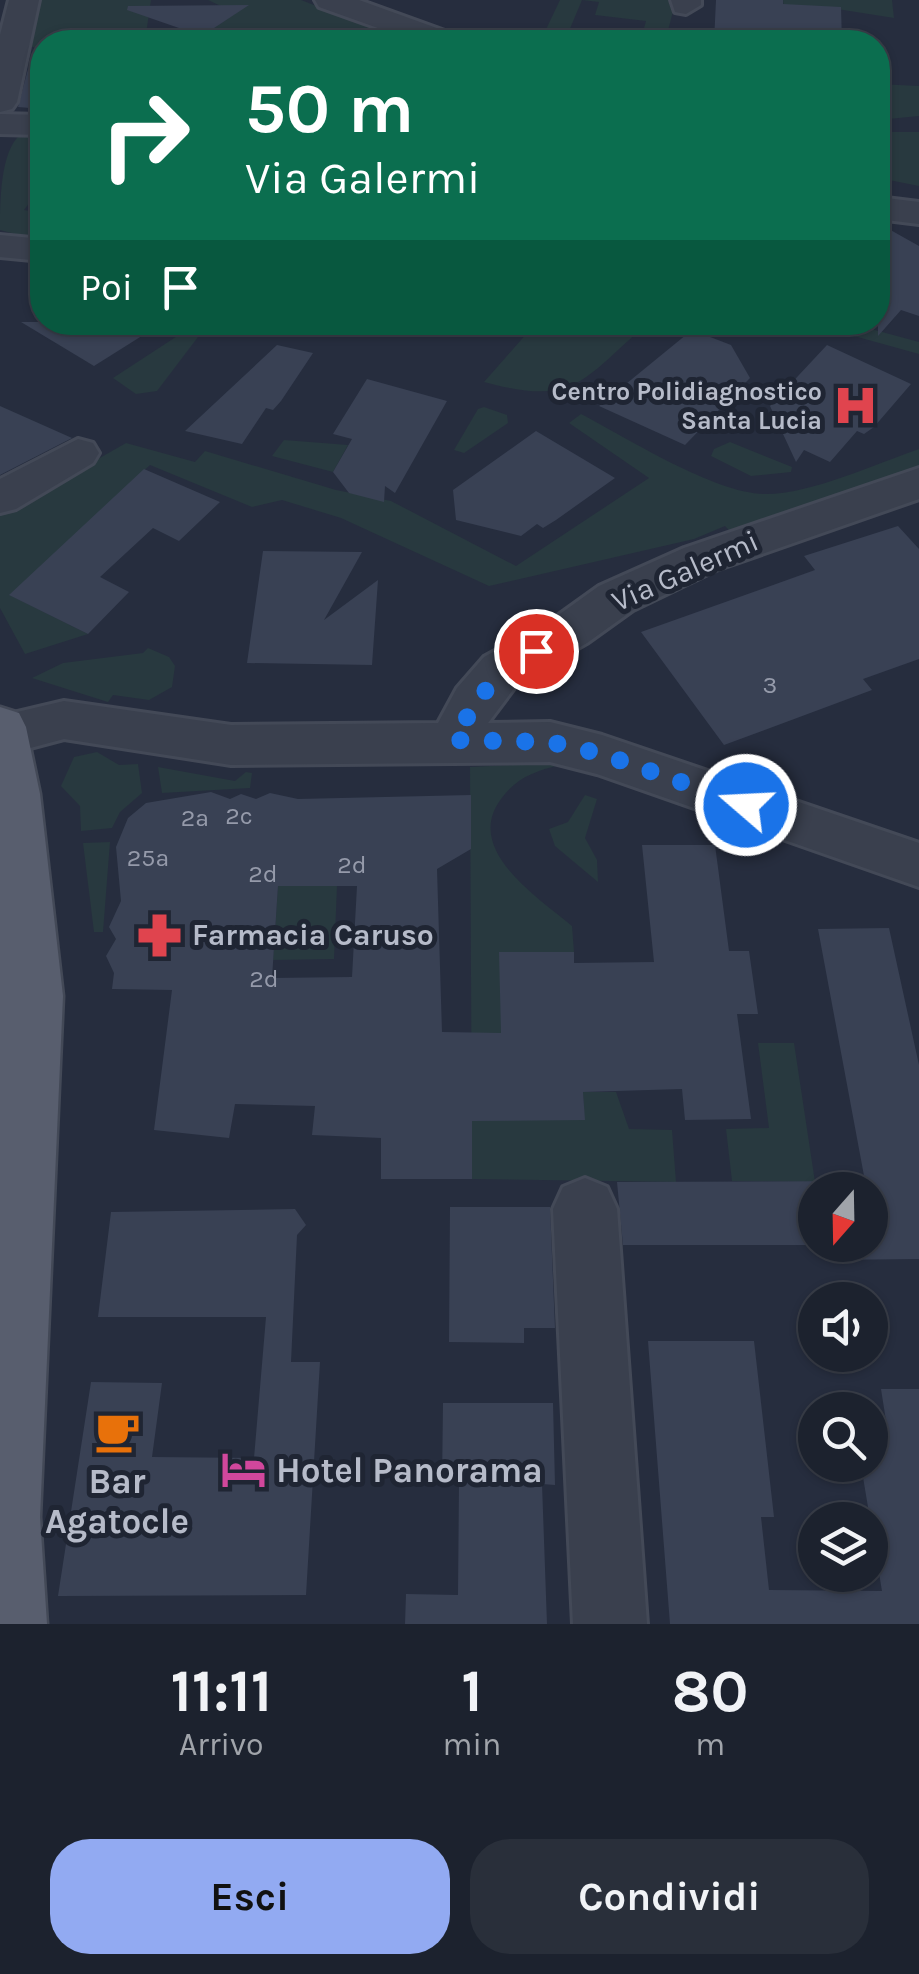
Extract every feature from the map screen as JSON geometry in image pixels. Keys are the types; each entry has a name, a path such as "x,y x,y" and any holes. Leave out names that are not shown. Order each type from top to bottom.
{"main road":[{"path":"1,733 33,996 3,1561"}],"street":[{"path":"0,102 24,0"},
{"path":"330,0 412,30"},
{"path":"0,124 30,125"},
{"path":"890,209 919,213"},
{"path":"0,246 30,249"},
{"path":"0,498 78,453"},
{"name":"Via Galermi","path":"465,721 501,670 570,632 616,598 700,560 919,483"},
{"path":"1,733 64,720 231,745 366,747 465,721 602,754 919,865"},
{"path":"585,1209 610,1624"}],"shaded area":[{"path":"40,0 151,0 147,30 34,30"},
{"path":"208,0 301,0 379,30 211,30 236,13"},
{"path":"560,0 582,0 569,30 546,30"},
{"path":"582,0 676,0 668,30 644,30 646,21 595,15 599,2"},
{"path":"783,0 892,0 894,18 818,6 821,30 798,30 798,19 784,8"},
{"path":"890,85 919,86 919,116 890,119"},
{"path":"890,132 919,132 919,186 890,180"},
{"path":"20,135 30,135 30,202 24,210 30,211 30,238 0,230 5,165"},
{"path":"890,334 919,342 919,354 850,335"},
{"path":"179,335 198,335 157,391 136,394 113,378"},
{"path":"525,335 634,335 591,373 559,389 515,389 484,382"},
{"path":"484,407 507,415 508,423 464,453 454,450 478,409"},
{"path":"581,414 696,475 744,491 764,494 801,490 919,449 919,470 734,535 725,526 694,539 489,586 341,518 282,500 252,507 150,465 10,595 88,634 25,654 0,608 0,515 126,443 195,462 205,451 336,490 391,501 516,566 649,478 569,423"},
{"path":"284,440 348,445 333,472 272,456"},
{"path":"730,442 792,467 791,472 751,476 711,456 714,449"},
{"path":"148,648 169,657 175,666 172,687 149,700 113,695 108,702 32,678 63,663 143,653"},
{"path":"97,752 119,765 138,764 142,793 120,812 112,828 81,831 80,806 61,786 74,757"},
{"path":"560,765 527,776 507,792 492,818 491,836 509,871 572,926 574,952 499,952 522,1120 584,1120 583,1092 616,1092 629,1129 672,1130 676,1182 472,1179 470,767"},
{"path":"158,767 235,781 246,772 252,773 250,788 162,793"},
{"path":"585,795 597,799 585,838 597,860 598,882 555,846 549,829 568,822"},
{"path":"110,842 103,932 94,932 83,843"},
{"path":"278,886 337,886 334,959 273,960"},
{"path":"758,1043 794,1043 813,1172 798,1172 798,1182 732,1181 726,1129 769,1128"}],"building":[{"path":"716,0 783,0 783,4 841,7 842,30 715,30"},
{"path":"249,5 211,30 185,30 127,10 128,6"},
{"path":"28,69 30,108 18,107"},
{"path":"890,230 919,246 919,316 901,310 890,322"},
{"path":"43,335 143,335 94,366"},
{"path":"686,335 705,335 731,345 750,378 685,445 599,406"},
{"path":"277,345 313,353 281,401 273,410 266,408 242,444 185,431"},
{"path":"827,345 911,384 874,427 864,434 857,431 830,462 804,450 796,462 770,406"},
{"path":"367,379 447,401 395,493 385,486 384,502 349,493 333,472 352,439 333,434"},
{"path":"0,406 72,438 0,475"},
{"path":"536,431 615,478 556,520 543,528 537,524 521,536 456,520 453,490"},
{"path":"144,469 220,502 179,541 153,528 100,577 129,592 88,634 9,595"},
{"path":"898,526 919,549 919,659 863,679 872,690 724,745 641,632 815,570 804,556"},
{"path":"263,551 362,552 324,620 378,580 372,665 247,663"},
{"path":"211,792 230,799 241,794 256,799 270,793 298,799 471,795 471,849 437,869 442,1032 501,1033 499,952 574,952 574,963 654,962 642,845 715,845 729,951 749,951 758,1014 737,1014 751,1119 685,1120 682,1089 583,1092 585,1120 472,1121 472,1179 381,1179 381,1138 312,1135 315,1106 235,1104 229,1138 154,1130 172,990 112,989 114,973 106,956 116,939 109,927 121,901 116,847 128,818 146,803","holes":["278,886 357,886 352,977 272,978"]},
{"path":"889,928 919,1065 919,1259 888,1259 888,1172 863,1172 818,929"},
{"path":"798,1181 798,1245 623,1245 617,1182"},
{"path":"450,1207 550,1207 555,1328 524,1328 524,1343 449,1342"},
{"path":"295,1209 306,1225 297,1235 291,1362 320,1362 306,1595 58,1596 91,1382 162,1383 152,1457 254,1458 266,1317 98,1317 111,1212"},
{"path":"648,1341 754,1341 774,1517 761,1517 769,1590 888,1592 888,1502 867,1502 864,1482 888,1482 888,1392 881,1389 919,1389 919,1624 670,1624"},
{"path":"443,1403 553,1403 555,1485 542,1484 547,1624 405,1624 406,1594 458,1595 459,1483 442,1483"}],"place":[{"name":"Centro Polidiagnostico Santa Lucia","path":"855,405"},
{"name":"Farmacia Caruso","path":"159,935"},
{"name":"Bar Agatocle","path":"117,1431"},
{"name":"Hotel Panorama","path":"243,1470"}],"route":[{"path":"536,651 501,670 476,701 454,740 550,742 602,754 746,805"}]}
